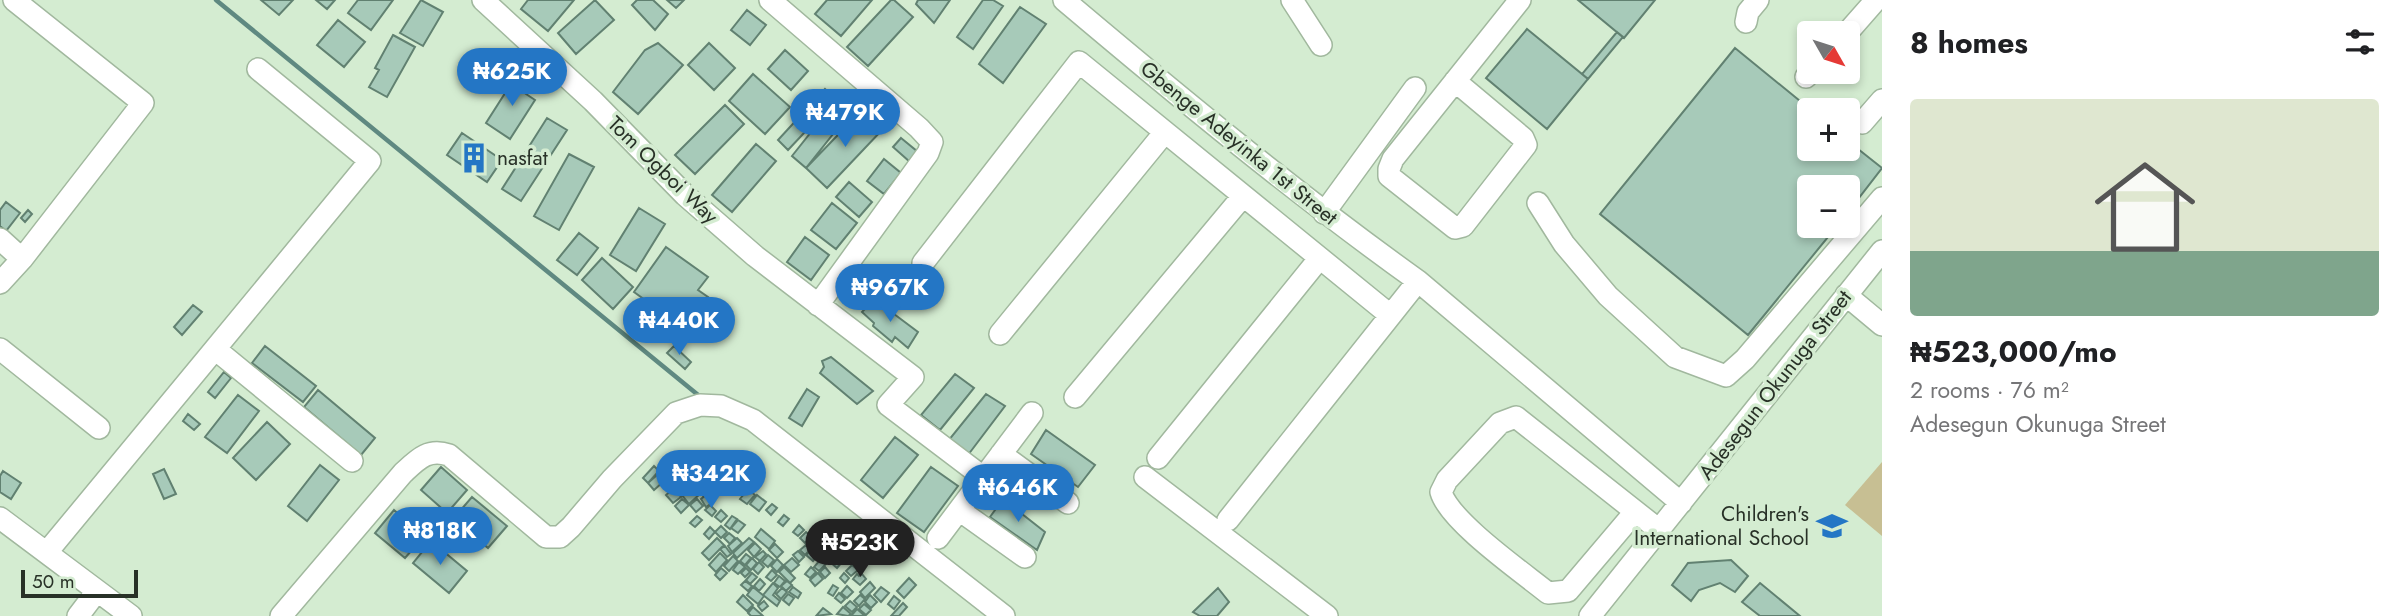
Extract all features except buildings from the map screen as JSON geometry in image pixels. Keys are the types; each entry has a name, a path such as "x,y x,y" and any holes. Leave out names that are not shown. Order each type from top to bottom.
{"street":[{"path":"0,284 143,103 14,0"},
{"name":"Tom Ogboi Way","path":"483,0 593,101 685,195 755,256 913,377 888,405 984,477"},
{"path":"770,0 932,142 928,153 818,305"},
{"name":"Gbenge Adeyinka 1st Street","path":"1064,0 1205,119 1324,213 1418,281 1681,503"},
{"path":"1292,0 1321,45"},
{"path":"1455,81 1524,138 1526,145 1463,226 1455,228 1389,176 1389,169 1393,159 1455,81 1520,0"},
{"path":"1746,22 1748,12 1758,0"},
{"path":"1858,21 1876,0"},
{"path":"923,263 1079,62 1390,315"},
{"path":"47,552 370,161 258,69"},
{"path":"1324,213 1415,88"},
{"path":"1863,123 1882,100"},
{"path":"1000,334 1165,132"},
{"path":"1075,397 1243,196"},
{"path":"1538,204 1564,244 1608,296 1675,358 1726,376 1745,359 1882,198"},
{"path":"0,239 22,258"},
{"name":"Adesegun Okunuga Street","path":"1590,616 1882,251"},
{"path":"1158,457 1319,259"},
{"path":"1228,520 1418,281"},
{"path":"1846,295 1882,325"},
{"path":"0,349 99,428"},
{"path":"215,349 352,461"},
{"path":"291,612 404,472 419,458 436,451 449,455 546,537 560,537 676,413 701,405 721,405 753,420 1004,616"},
{"path":"938,538 1032,413"},
{"path":"1635,512 1568,591 1548,593 1460,520 1444,502 1441,492 1447,480 1500,423 1516,417 1659,530"},
{"path":"1001,454 1068,503"},
{"path":"1145,477 1327,616"},
{"path":"959,510 1025,557"},
{"path":"0,518 131,616"},
{"path":"78,616 97,591"}],"shaded area":[{"path":"1882,462 1882,536 1845,505"}],"waterway":[{"path":"216,0 703,399"}],"place":[{"name":"nasfat","path":"474,158"},
{"name":"Children's International School","path":"1832,526"}]}
